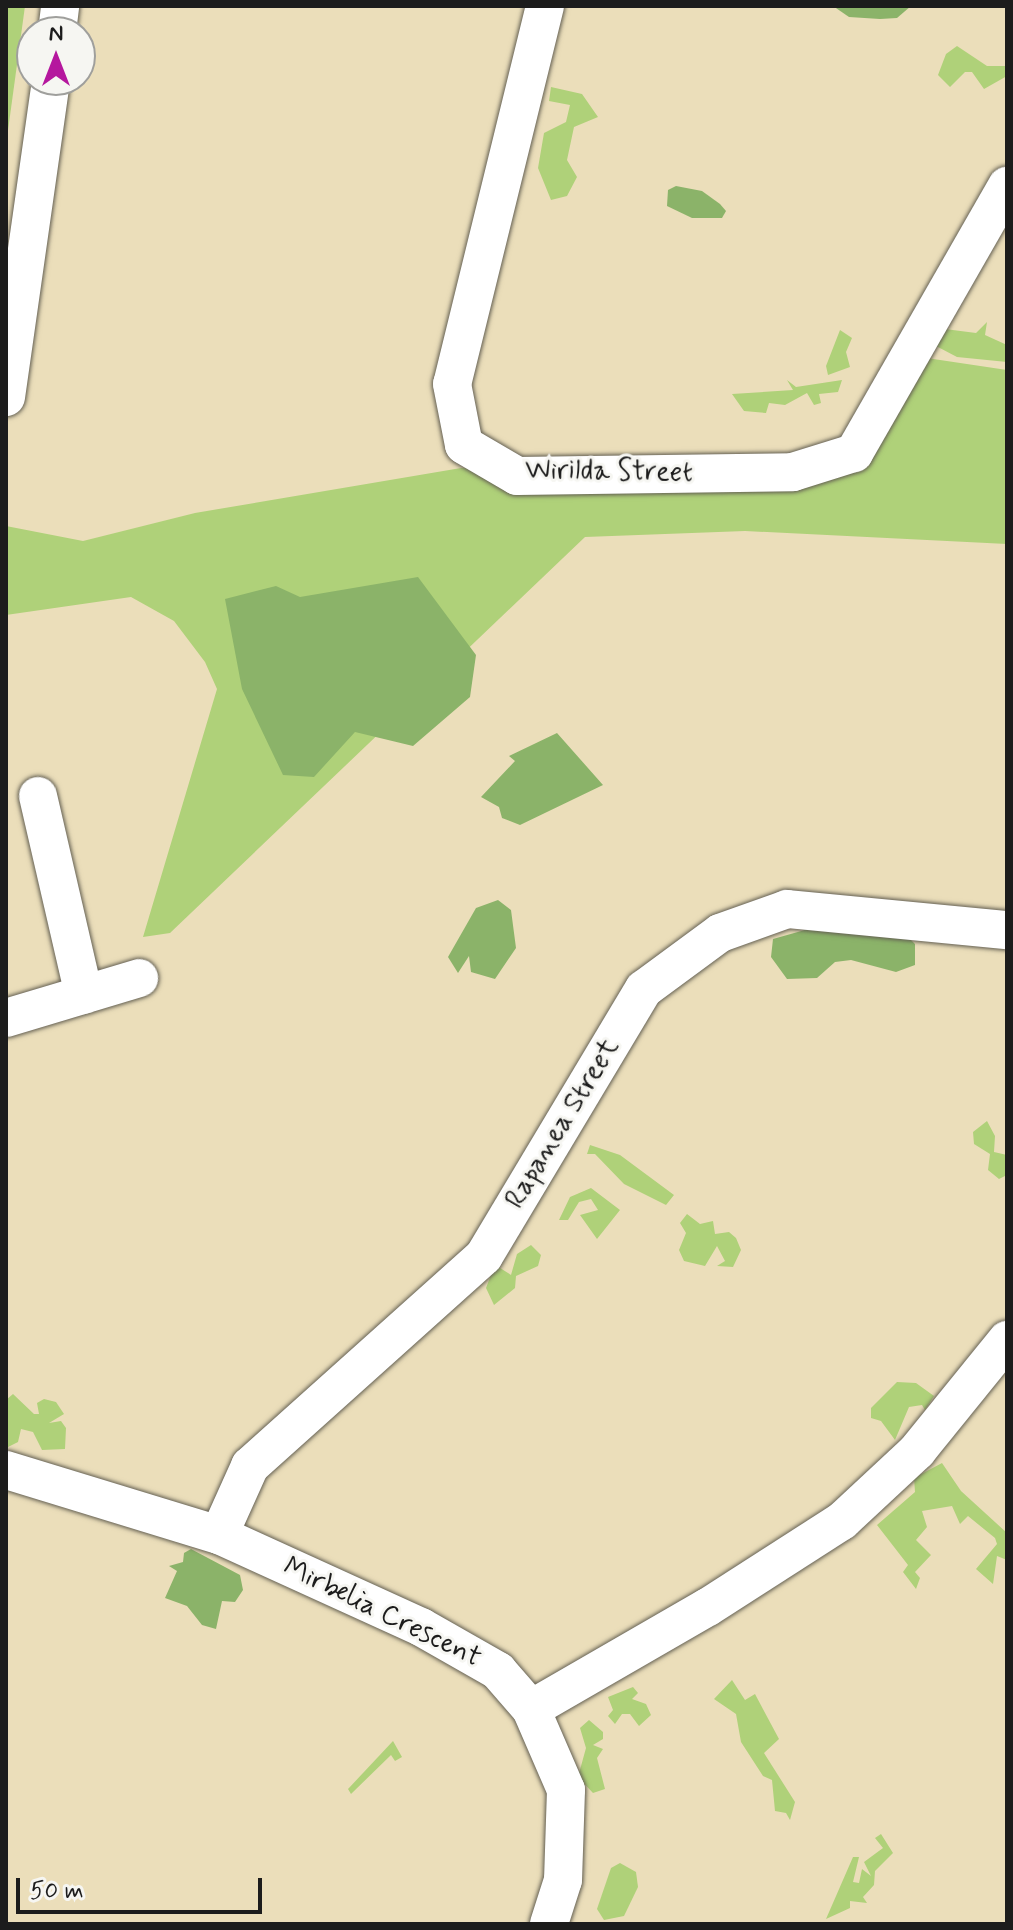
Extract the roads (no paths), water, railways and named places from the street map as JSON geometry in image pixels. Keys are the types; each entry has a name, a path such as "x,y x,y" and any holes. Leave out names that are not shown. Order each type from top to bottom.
{"street":[{"name":"Wirilda Street","path":"545,6 452,384 464,445 517,476 793,472 854,453 1007,186"},
{"path":"6,397 49,96"},
{"path":"38,796 84,995"},
{"name":"Rapanea Street","path":"219,1535 250,1466 484,1256 644,989 720,933 787,909 1007,930"},
{"path":"6,1018 139,978"},
{"path":"531,1709 708,1607 842,1521 917,1451 1007,1340"},
{"name":"Mirbelia Crescent","path":"6,1470 219,1535 421,1627 498,1671 531,1709 566,1790 563,1880 549,1924"}]}
